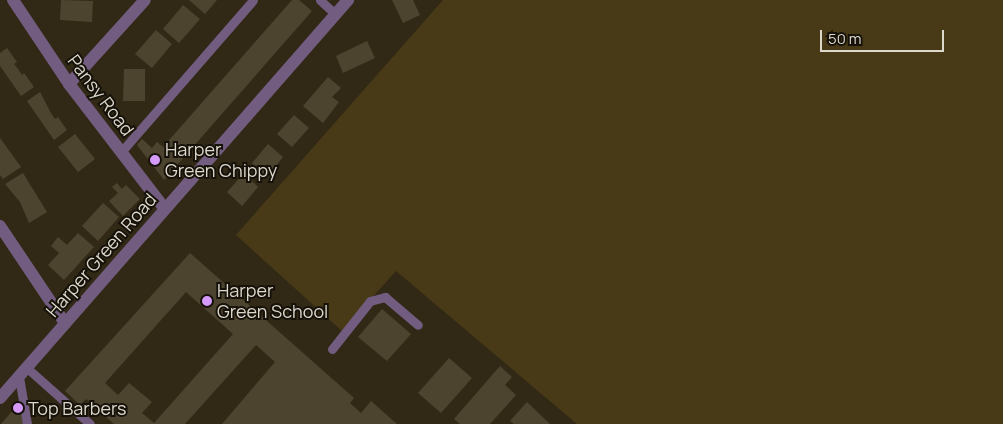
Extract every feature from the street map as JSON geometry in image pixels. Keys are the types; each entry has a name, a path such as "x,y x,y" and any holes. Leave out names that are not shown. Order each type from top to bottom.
{"street":[{"name":"Pansy Road","path":"13,0 69,84 164,208"},
{"path":"69,84 145,0"},
{"name":"Harper Green Road","path":"0,398 164,208 348,0"},
{"path":"0,226 66,323"}],"lane":[{"path":"121,152 253,0"},
{"path":"320,0 335,14"},
{"path":"332,349 370,301 385,297 418,324"},
{"path":"23,372 27,424"},
{"path":"23,372 90,424"}],"shaded area":[{"path":"443,0 1003,0 1003,424 577,424 396,271 342,331 236,235"}],"building":[{"path":"61,0 93,1 92,22 60,20"},
{"path":"189,0 217,0 205,14"},
{"path":"292,0 299,0 312,11 164,180 137,145 142,139 152,148 157,142 163,147"},
{"path":"392,0 413,0 420,15 403,23"},
{"path":"183,5 200,19 179,43 163,29"},
{"path":"156,30 172,44 152,68 135,54"},
{"path":"367,41 375,58 343,73 336,56"},
{"path":"7,48 17,62 14,64 22,75 24,73 34,87 21,96 0,66 0,53"},
{"path":"124,69 145,69 145,101 123,101"},
{"path":"328,77 341,88 332,97 339,102 323,123 303,106"},
{"path":"40,92 55,119 58,117 67,130 54,140 27,101"},
{"path":"294,115 309,128 292,147 277,134"},
{"path":"75,134 95,159 78,172 58,147"},
{"path":"0,138 21,167 3,179 0,175"},
{"path":"268,144 283,157 267,177 252,163"},
{"path":"23,173 47,212 29,223 20,202 5,184"},
{"path":"244,173 258,187 242,206 227,192"},
{"path":"117,183 122,189 126,185 140,199 123,216 109,201 118,193 112,187"},
{"path":"103,203 119,217 98,241 82,226"},
{"path":"78,233 94,247 64,280 48,265 59,253 51,246 58,237 67,245"},
{"path":"190,253 354,398 350,403 361,413 371,401 397,424 222,424 275,362 256,345 185,424 114,424 86,399 80,405 65,391","holes":["186,292 233,334 154,423 142,413 152,402 129,383 118,395 105,383"]},
{"path":"382,309 411,334 387,361 358,337"},
{"path":"449,358 472,378 441,413 418,393"},
{"path":"500,366 512,377 505,385 516,395 490,424 460,424 454,419"},
{"name":"Top Barbers","path":"20,402 24,424 1,424"},
{"path":"527,402 550,424 514,424 510,421"}],"place":[{"name":"Harper Green Chippy","path":"155,160"},
{"name":"Harper Green School","path":"207,301"},
{"name":"Top Barbers","path":"18,408"}]}
